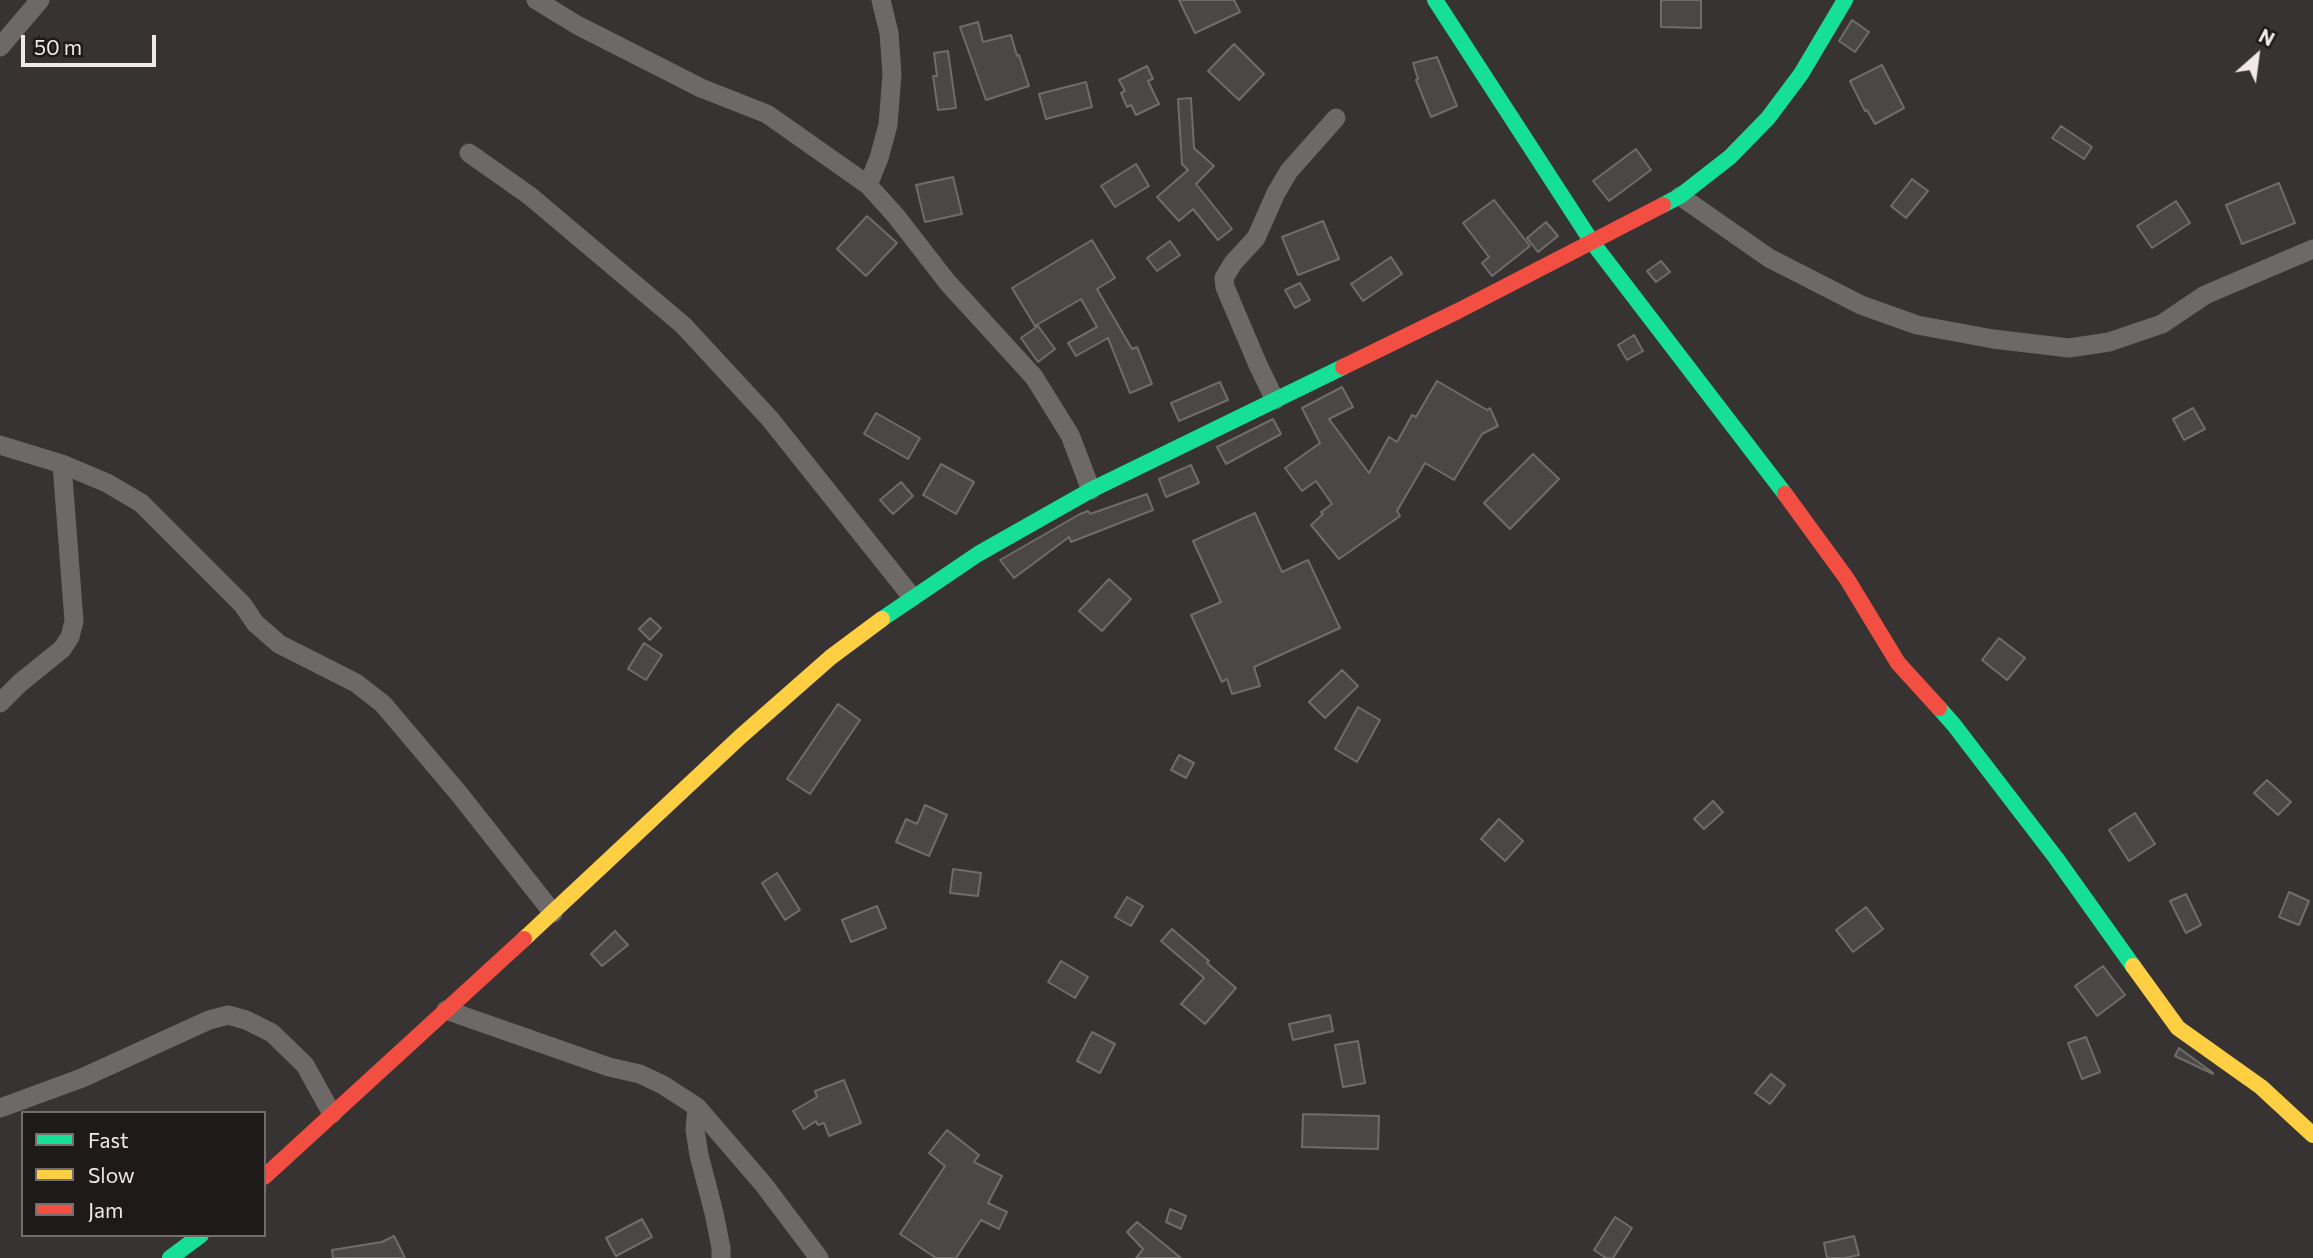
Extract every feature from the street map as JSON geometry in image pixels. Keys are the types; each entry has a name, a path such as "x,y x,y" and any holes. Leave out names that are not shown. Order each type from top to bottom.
{"main road":[{"path":"1434,0 1592,242 1847,579 1898,663 1954,725 2056,858 2178,1028 2261,1087 2313,1135"},
{"path":"266,1175 553,913 740,737 821,666 912,597 978,554 1091,490 1458,311 1680,196 1730,157 1768,118 1801,74 1845,0"},
{"path":"170,1258 198,1237"}],"street":[{"path":"0,47 40,0"},
{"path":"536,0 577,25 701,88 767,114 868,185 948,283 1034,377 1070,435 1091,490"},
{"path":"868,185 888,125 891,87 889,33 881,0"},
{"path":"1275,400 1258,365 1224,278 1233,263 1256,238 1276,192 1289,171 1336,118"},
{"path":"469,153 530,196 683,325 771,419 912,597"},
{"path":"1680,196 1769,258 1861,305 1917,325 1993,339 2069,348 2109,342 2162,324 2205,295 2313,249"},
{"path":"0,444 62,464 107,483 141,503 243,605 255,623 279,644 356,683 383,704 460,795 553,913"},
{"path":"0,703 62,649 70,637 74,621 62,464"},
{"path":"446,1010 609,1066 640,1074 697,1107 764,1185 819,1258"},
{"path":"0,1108 82,1078 209,1020 229,1016 246,1020 272,1033 305,1065 332,1114"},
{"path":"697,1107 695,1130 721,1258"}],"building":[{"path":"1179,0 1234,0 1240,12 1195,33"},
{"path":"1661,0 1701,0 1701,28 1661,27"},
{"path":"1852,20 1869,32 1855,52 1839,41"},
{"path":"978,22 983,42 1011,35 1029,86 986,100 960,27"},
{"path":"1234,44 1264,74 1239,100 1208,71"},
{"path":"948,51 956,108 938,110 933,76 937,76 934,53"},
{"path":"1437,57 1457,106 1431,117 1416,80 1418,79 1413,63"},
{"path":"1882,65 1904,108 1875,124 1867,110 1865,111 1850,81"},
{"path":"1147,66 1153,79 1148,81 1159,104 1136,115 1131,105 1127,107 1121,93 1125,91 1119,80"},
{"path":"1086,82 1092,107 1046,119 1039,94"},
{"path":"1191,98 1194,148 1214,166 1196,184 1232,229 1218,240 1193,209 1179,221 1157,197 1188,170 1182,164 1178,99"},
{"path":"2061,126 2092,147 2084,159 2052,138"},
{"path":"1636,149 1651,170 1609,201 1593,181"},
{"path":"1136,164 1149,186 1115,207 1101,186"},
{"path":"953,177 962,214 925,222 916,185"},
{"path":"1912,179 1928,191 1906,218 1891,206"},
{"path":"2279,183 2295,223 2242,244 2226,205"},
{"path":"1494,200 1530,246 1492,276 1482,263 1489,257 1463,223"},
{"path":"2176,201 2190,223 2152,248 2137,226"},
{"path":"867,216 897,243 866,276 837,249"},
{"path":"1323,221 1339,259 1298,275 1282,237"},
{"path":"1546,222 1558,236 1538,252 1527,238"},
{"path":"1092,240 1115,278 1097,289 1132,349 1137,347 1152,384 1130,393 1108,338 1076,356 1068,343 1097,327 1081,299 1035,326 1012,288"},
{"path":"1170,241 1180,255 1157,271 1147,258"},
{"path":"1391,257 1402,274 1363,301 1351,284"},
{"path":"1661,261 1670,272 1656,282 1647,271"},
{"path":"1300,283 1310,300 1295,308 1285,290"},
{"path":"1038,326 1055,349 1038,362 1021,338"},
{"path":"1634,335 1643,351 1627,360 1618,345"},
{"path":"1437,381 1487,410 1490,408 1498,426 1482,434 1454,480 1425,463 1397,511 1400,516 1339,559 1311,525 1323,514 1321,512 1332,504 1316,481 1302,491 1285,468 1320,443 1302,408 1342,387 1353,407 1329,419 1369,473 1389,437 1397,442 1412,415 1416,417"},
{"path":"1220,382 1228,400 1179,421 1171,403"},
{"path":"2193,408 2205,429 2184,440 2173,419"},
{"path":"876,413 920,438 908,459 864,434"},
{"path":"1273,419 1281,434 1226,464 1217,447"},
{"path":"1533,454 1559,479 1510,529 1484,503"},
{"path":"941,464 974,482 956,514 923,495"},
{"path":"1191,465 1199,483 1166,497 1159,479"},
{"path":"901,482 913,496 893,514 880,500"},
{"path":"1147,494 1153,510 1071,542 1069,537 1014,578 1000,560 1080,514 1088,511 1090,514"},
{"path":"1255,513 1282,572 1308,560 1340,628 1254,667 1260,686 1232,694 1227,679 1222,682 1191,615 1221,602 1193,541"},
{"path":"1109,579 1131,599 1102,631 1079,611"},
{"path":"650,618 661,628 650,640 639,629"},
{"path":"1999,638 2025,658 2007,680 1982,660"},
{"path":"644,643 662,655 646,680 628,669"},
{"path":"1342,670 1358,686 1325,718 1309,702"},
{"path":"838,704 860,720 810,794 787,779"},
{"path":"1358,707 1380,720 1357,762 1335,749"},
{"path":"1179,755 1194,763 1186,778 1171,770"},
{"path":"2267,780 2291,802 2278,815 2254,793"},
{"path":"1713,801 1723,812 1704,829 1694,819"},
{"path":"925,805 947,815 929,856 896,842 906,819 917,824"},
{"path":"2135,813 2155,844 2129,861 2109,830"},
{"path":"1499,819 1523,841 1505,861 1481,839"},
{"path":"953,869 981,873 978,896 950,893"},
{"path":"777,873 800,910 785,920 762,883"},
{"path":"2289,892 2309,901 2299,925 2279,917"},
{"path":"2186,894 2201,925 2186,933 2170,901"},
{"path":"1127,897 1143,906 1131,926 1115,917"},
{"path":"877,906 886,928 851,942 842,920"},
{"path":"1866,907 1883,929 1853,952 1836,930"},
{"path":"1172,929 1236,988 1205,1024 1181,1004 1204,978 1161,941"},
{"path":"615,931 628,945 602,966 591,954"},
{"path":"1061,961 1088,977 1075,998 1048,982"},
{"path":"2103,966 2125,995 2097,1016 2075,986"},
{"path":"1330,1015 1333,1031 1293,1040 1289,1024"},
{"path":"1092,1032 1115,1044 1100,1073 1077,1061"},
{"path":"2086,1037 2100,1072 2082,1079 2068,1043"},
{"path":"1358,1041 1365,1083 1343,1087 1335,1045"},
{"path":"2179,1048 2213,1073 2213,1074 2175,1056"},
{"path":"1771,1074 1785,1085 1770,1104 1755,1093"},
{"path":"844,1080 861,1123 829,1136 824,1123 818,1125 816,1121 804,1129 793,1111 817,1097 815,1091"},
{"path":"1303,1114 1379,1116 1378,1149 1302,1147"},
{"path":"947,1130 979,1155 974,1162 1002,1176 988,1203 1007,1212 999,1229 981,1220 956,1258 936,1258 900,1234 945,1166 929,1153"},
{"path":"1170,1209 1186,1216 1181,1229 1166,1222"},
{"path":"1615,1217 1632,1228 1613,1258 1606,1258 1594,1250"},
{"path":"642,1219 652,1237 616,1256 606,1238"},
{"path":"1137,1222 1181,1258 1136,1258 1143,1249 1127,1232"},
{"path":"394,1236 405,1258 333,1258 332,1250 382,1242"},
{"path":"1854,1236 1859,1255 1827,1258 1824,1243"}],"traffic: fast":[{"path":"1435,0 1592,242 1785,494"},
{"path":"1663,205 1680,196 1730,157 1768,118 1801,74 1845,0"},
{"path":"882,619 978,554 1091,490 1343,367"},
{"path":"1939,708 2056,858 2133,966"},
{"path":"170,1258 198,1237"}],"traffic: slow":[{"path":"524,939 740,737 831,657 882,619"},
{"path":"2133,966 2178,1028 2261,1087 2313,1135"}],"traffic: jam":[{"path":"1343,367 1663,205"},
{"path":"1785,494 1847,579 1898,663 1939,708"},
{"path":"266,1175 524,939"}]}
